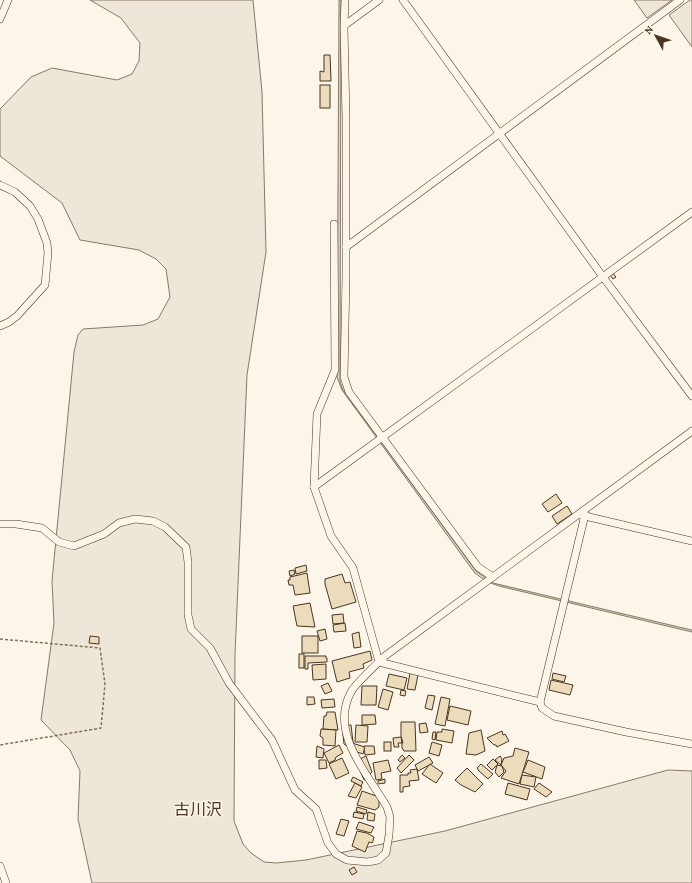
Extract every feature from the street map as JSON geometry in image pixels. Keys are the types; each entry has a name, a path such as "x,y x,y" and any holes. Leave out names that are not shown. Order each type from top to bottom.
{"street":[{"path":"0,19 8,0"},
{"path":"345,0 346,247 344,377 349,392 478,567 493,577"},
{"path":"345,25 379,0"},
{"path":"403,0 603,277 692,396"},
{"path":"346,247 680,0"},
{"path":"0,184 15,192 30,206 38,219 47,243 48,253 46,285 17,316 0,326"},
{"path":"314,487 692,212"},
{"path":"334,224 335,370 317,414 314,487 331,536 353,568 379,662"},
{"path":"0,524 16,524 42,528 59,542 74,546 104,534 120,523 135,519 153,521 165,527 177,538 186,547 188,562 188,615 191,629 210,648 229,683 272,740 294,790 316,809 328,843 336,854 347,860 368,862 378,860 386,853 390,817 387,807 352,751 348,740 343,714 351,691 379,662 692,431"},
{"path":"582,512 589,517 692,541"},
{"path":"582,512 584,519 540,702 542,708 554,716 626,732 692,744"},
{"path":"379,662 540,702"},
{"path":"0,866 6,883"}],"path":[{"path":"0,638 100,648 105,684 101,728 0,745"}],"shaded area":[{"path":"90,0 253,0 262,92 266,252 247,375 235,654 234,821 243,844 251,853 264,862 276,863 306,860 445,831 668,770 692,771 692,883 92,883 78,819 80,771 70,750 41,720 54,623 52,581 74,352 78,335 83,329 143,325 158,319 170,297 166,269 156,259 139,250 80,240 62,203 0,156 0,109 31,77 52,68 117,80 132,74 139,61 140,43 121,18"},
{"path":"339,0 341,0 340,382 343,390 476,571 493,583 692,630 692,632 503,587 491,583 481,577 474,572 342,390 337,377"},
{"path":"634,0 672,0 647,18"},
{"path":"692,0 692,47 669,15"}],"building":[{"path":"324,55 330,55 331,81 320,81 320,71 324,72"},
{"path":"320,85 330,85 330,108 320,108"},
{"path":"612,272 616,277 613,279 609,274"},
{"path":"556,494 562,503 548,512 542,504"},
{"path":"567,506 572,514 557,524 552,516"},
{"path":"306,565 307,571 296,574 295,568"},
{"path":"294,570 295,574 290,576 289,571"},
{"path":"307,573 310,593 295,595 293,585 289,585 288,580 290,580 290,577"},
{"path":"342,574 345,583 350,582 356,602 332,609 325,579"},
{"path":"310,603 315,627 297,626 293,606"},
{"path":"343,614 344,623 333,624 332,615"},
{"path":"345,623 346,631 334,632 333,625"},
{"path":"325,629 327,639 320,641 317,631"},
{"path":"359,632 361,647 354,648 352,634"},
{"path":"90,636 99,637 99,644 89,643"},
{"path":"302,636 318,636 318,653 302,653"},
{"path":"370,651 372,660 363,664 364,668 349,672 350,678 337,682 332,661"},
{"path":"299,654 304,654 304,668 299,668"},
{"path":"305,656 326,656 327,662 308,663 308,669 305,669"},
{"path":"326,664 326,679 313,680 312,665"},
{"path":"410,673 418,675 415,690 407,689"},
{"path":"553,673 566,676 564,682 552,679"},
{"path":"389,674 407,678 404,690 386,686"},
{"path":"551,680 573,685 570,695 549,690"},
{"path":"328,683 332,691 325,694 321,686"},
{"path":"362,686 377,686 376,705 361,705"},
{"path":"383,689 393,692 388,710 378,707"},
{"path":"401,690 406,691 405,696 400,695"},
{"path":"428,695 435,696 432,710 425,708"},
{"path":"307,697 314,697 315,704 307,705"},
{"path":"441,697 450,699 445,726 435,724"},
{"path":"334,699 335,707 322,708 321,700"},
{"path":"450,706 471,711 468,725 447,720"},
{"path":"327,712 335,712 338,730 323,729 324,716 326,716"},
{"path":"362,715 375,715 376,724 362,725"},
{"path":"401,722 415,722 416,751 404,751 402,748"},
{"path":"426,723 428,732 420,733 419,724"},
{"path":"351,725 353,742 365,747 363,754 354,751 344,744 342,726"},
{"path":"356,725 368,726 367,742 355,742"},
{"path":"321,729 336,730 335,746 323,745 323,738 320,736"},
{"path":"442,729 454,731 452,743 436,740 437,732 442,732"},
{"path":"481,730 485,751 476,755 466,754 469,733"},
{"path":"502,731 503,735 505,734 509,741 497,747 487,738"},
{"path":"433,732 436,732 435,740 432,739"},
{"path":"401,737 402,743 398,743 399,747 394,747 393,738"},
{"path":"384,742 391,742 391,751 384,751"},
{"path":"432,742 442,745 439,756 429,753"},
{"path":"339,745 343,753 329,763 324,753"},
{"path":"317,746 324,749 323,758 316,757"},
{"path":"364,746 374,746 375,754 365,755"},
{"path":"515,748 529,752 519,784 501,778 506,771 501,765 504,758 513,756"},
{"path":"402,755 405,758 400,762 398,760"},
{"path":"409,755 414,760 401,773 397,768"},
{"path":"366,756 372,772 368,778 364,780 356,761"},
{"path":"500,756 502,759 501,765 495,760"},
{"path":"429,757 433,763 418,771 415,765"},
{"path":"342,758 349,773 336,779 329,764"},
{"path":"493,759 498,764 492,770 487,765"},
{"path":"319,760 326,760 327,768 319,769"},
{"path":"388,760 391,771 381,773 382,779 376,780 373,763"},
{"path":"528,760 545,767 542,779 523,772"},
{"path":"430,764 443,773 436,783 422,774"},
{"path":"481,764 493,774 488,779 477,768"},
{"path":"497,765 502,766 504,772 499,777 495,772"},
{"path":"467,768 483,784 475,792 461,785 455,780"},
{"path":"417,769 419,780 409,781 410,786 403,787 403,792 400,792 400,775 408,775 408,773 411,773 410,770"},
{"path":"522,775 536,777 534,787 520,784"},
{"path":"353,777 363,782 361,786 351,781"},
{"path":"385,779 385,783 378,784 378,781"},
{"path":"355,783 362,787 356,798 348,796"},
{"path":"508,783 530,789 527,800 505,794"},
{"path":"539,783 552,792 546,797 534,789"},
{"path":"362,791 379,797 379,807 375,810 357,805"},
{"path":"357,807 367,810 366,814 356,811"},
{"path":"354,812 364,814 363,819 353,817"},
{"path":"368,812 375,814 374,821 367,820"},
{"path":"341,819 349,821 344,836 336,834"},
{"path":"359,822 374,827 371,833 356,829"},
{"path":"357,831 367,833 374,837 372,843 369,842 365,852 352,846"},
{"path":"354,867 357,872 352,875 349,870"}],"district":[{"name":"古川沢","path":"198,809"}]}
